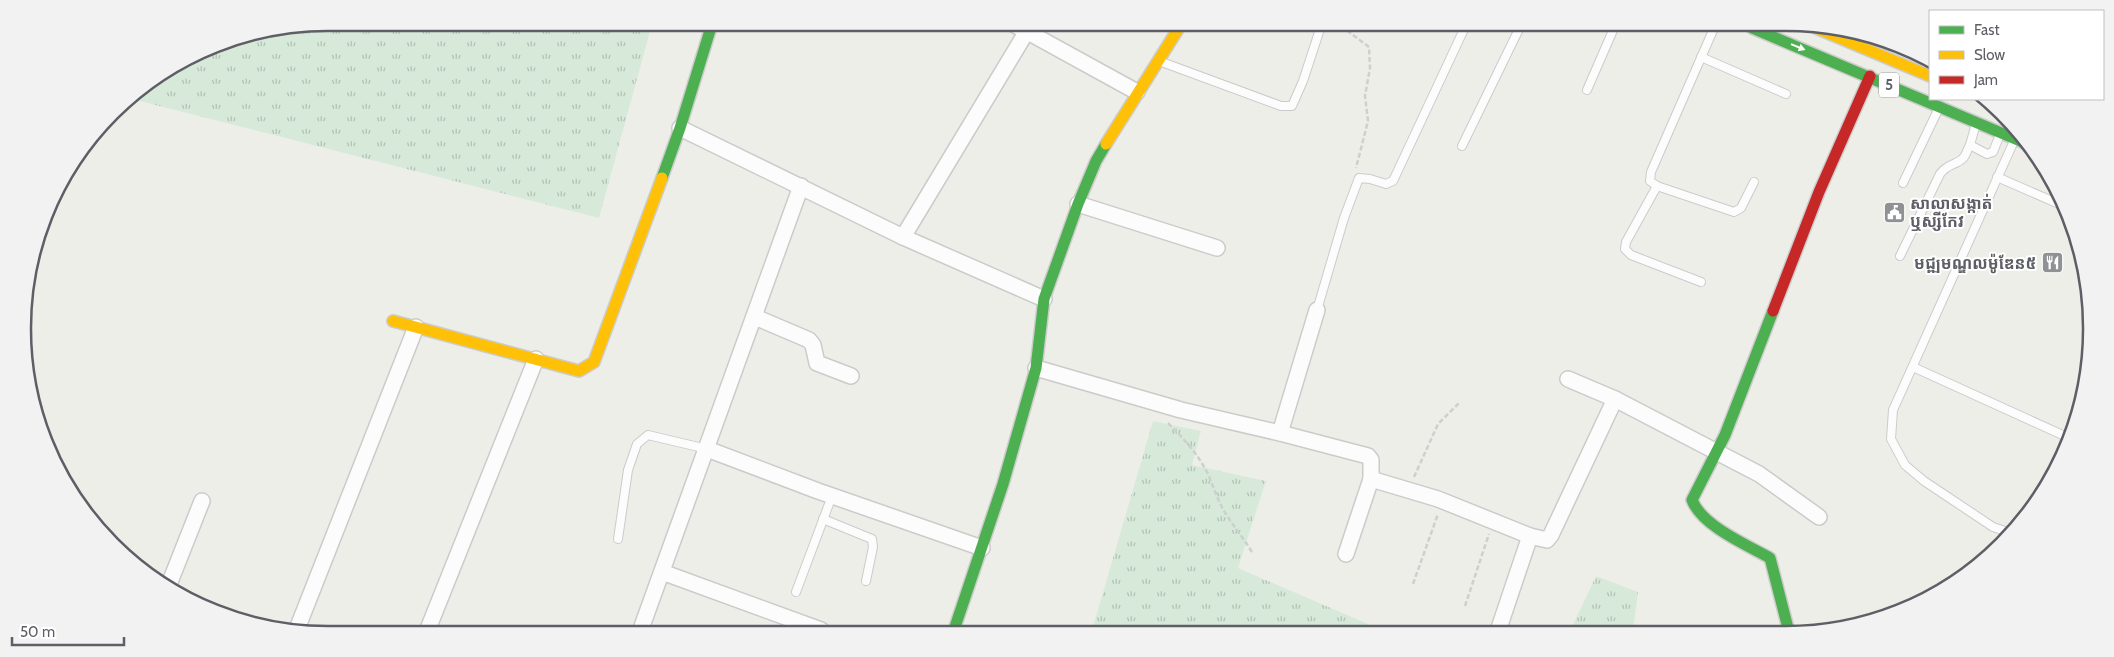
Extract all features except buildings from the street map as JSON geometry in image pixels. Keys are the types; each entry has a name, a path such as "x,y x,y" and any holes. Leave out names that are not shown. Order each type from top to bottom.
{"main road":[{"path":"394,321 579,372 594,362 680,128 710,31"},
{"path":"955,626 1004,484 1036,368 1044,299 1078,204 1096,162 1137,92 1177,31"},
{"name":"5","path":"1759,31 1929,98"},
{"name":"5","path":"1834,36 1929,76"},
{"path":"1787,626 1770,558 1720,529 1694,509 1692,504 1693,496 1716,452 1819,192 1870,76"},
{"name":"5","path":"1941,103 1976,122 2012,137"}],"street":[{"path":"903,237 1019,31"},
{"path":"1026,31 1137,92"},
{"path":"680,128 903,237 1044,299"},
{"path":"642,626 801,186"},
{"path":"1078,204 1217,248"},
{"path":"1280,433 1317,310"},
{"path":"755,317 809,340 813,345 818,363 851,376"},
{"path":"299,624 416,327"},
{"path":"429,626 536,360"},
{"path":"1036,368 1182,410 1368,456 1371,460 1371,479 1346,554"},
{"path":"1568,379 1615,399 1759,474 1819,517"},
{"path":"1371,479 1443,501 1530,536 1545,540 1551,536 1615,399"},
{"path":"706,449 832,496 982,548"},
{"path":"171,580 202,501"},
{"path":"1500,626 1530,536"},
{"path":"662,572 810,626"}],"lane":[{"path":"1157,60 1281,106 1292,106 1303,82 1318,31"},
{"path":"1317,310 1344,218 1359,178 1386,184 1393,181 1463,31"},
{"path":"1462,146 1518,31"},
{"path":"1587,90 1613,31"},
{"path":"1713,31 1651,172 1650,181 1657,186 1734,212 1741,208 1754,182"},
{"path":"1701,57 1786,94"},
{"path":"1903,183 1941,103"},
{"path":"1900,256 1940,174 1946,165 1964,158 1970,145 1976,122"},
{"path":"1970,145 1990,154 2001,133"},
{"path":"2003,530 1993,527 1924,481 1905,465 1891,439 1893,410 1997,177 2017,143"},
{"path":"1997,177 2054,202"},
{"path":"1657,186 1626,242 1625,249 1630,255 1701,282"},
{"path":"1912,366 2063,435"},
{"path":"618,539 628,470 638,444 648,435 706,449"},
{"path":"796,592 832,496"},
{"path":"823,519 872,539 873,547 866,581"}],"path":[{"path":"1348,31 1369,47 1370,68 1365,96 1368,121 1356,168 1359,178"},
{"path":"1409,490 1438,424 1460,402"},
{"path":"1164,418 1196,454 1207,473 1223,509 1246,541 1252,554"},
{"path":"1413,584 1443,501"},
{"path":"1465,606 1494,521"}],"green space":[{"path":"328,31 650,31 599,218 138,101 163,81 215,54 252,41 290,34"},
{"path":"1153,421 1201,431 1192,465 1266,481 1238,568 1368,624 1368,626 1093,626"},
{"path":"1596,576 1638,592 1634,626 1572,626"}],"traffic: fast":[{"path":"662,178 680,128 710,31"},
{"path":"1759,31 2013,138"},
{"path":"955,626 1003,484 1036,368 1044,299 1078,204 1096,161 1106,144"},
{"path":"1773,311 1725,435 1692,500 1697,509 1715,526 1770,558 1787,626"}],"traffic: slow":[{"path":"1106,144 1177,31"},
{"path":"1834,36 1929,76"},
{"path":"393,321 579,371 594,362 662,178"}],"traffic: jam":[{"path":"1773,311 1819,192 1870,76"}],"place":[{"name":"សាលាសង្កាត់ ឬស្សីកែវ","path":"1894,212"},
{"name":"មជ្ឍមណ្ឌលម៉ូឌែន៥","path":"2052,263"}]}
